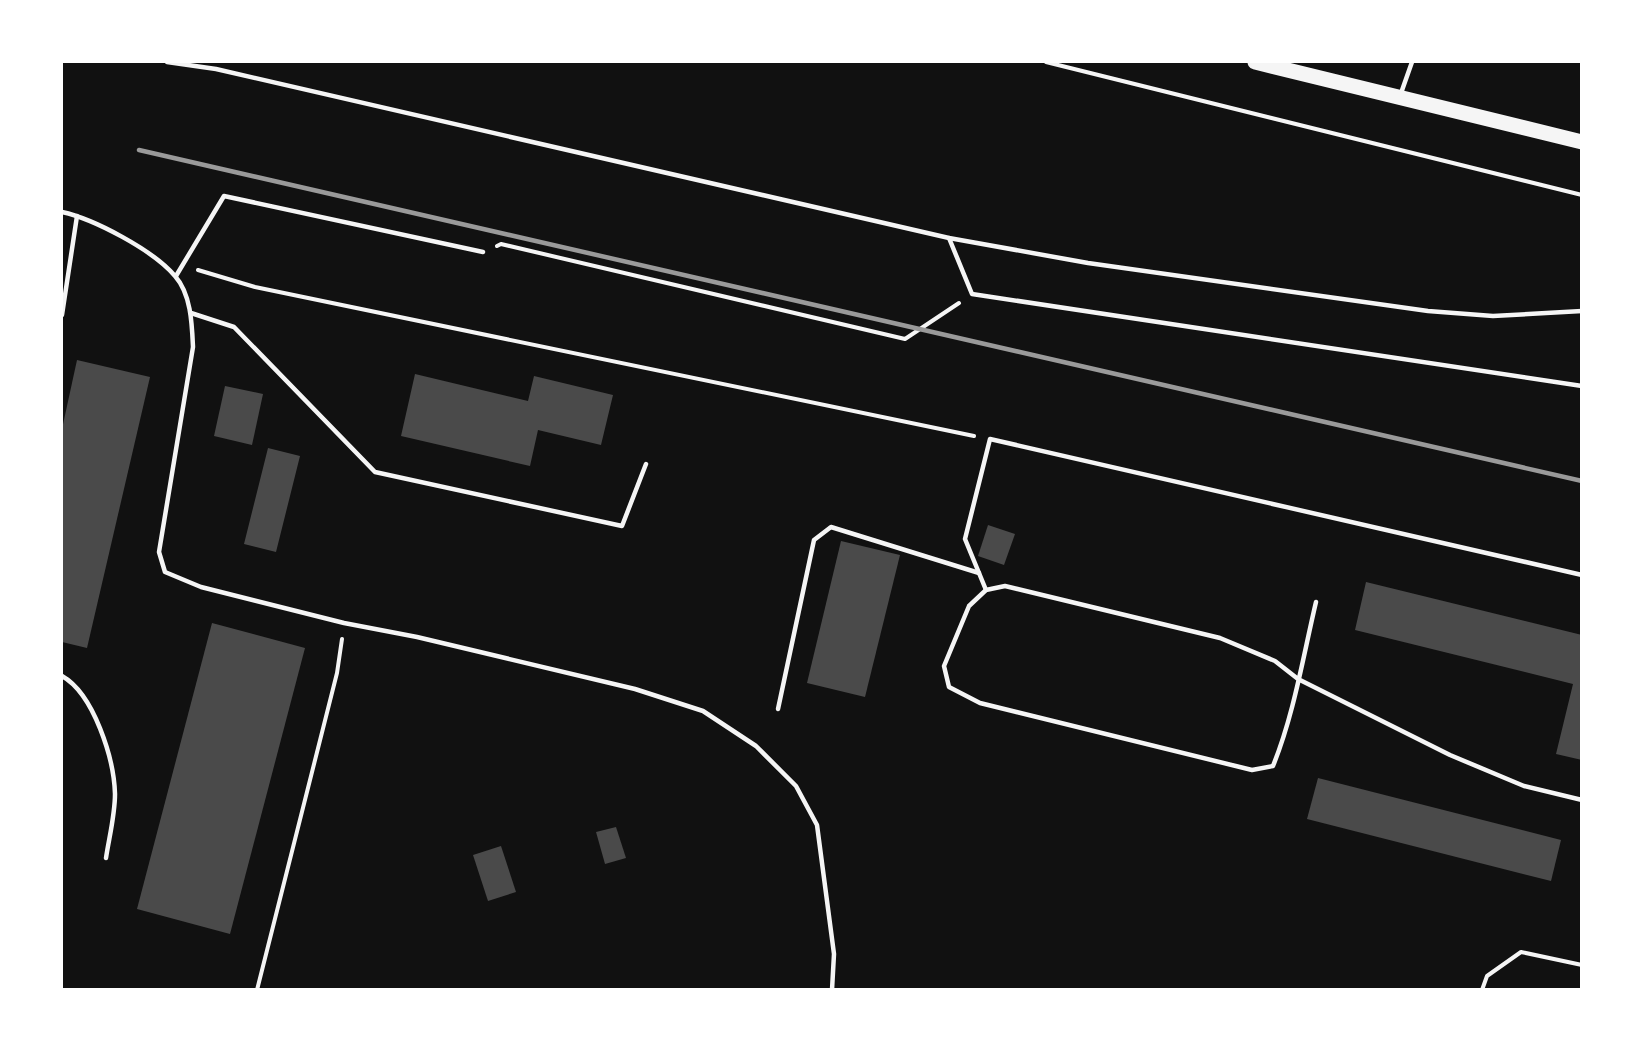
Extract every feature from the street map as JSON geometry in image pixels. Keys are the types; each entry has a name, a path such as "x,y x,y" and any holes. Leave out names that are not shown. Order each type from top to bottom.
{"main road":[{"path":"1255,62 1581,142"}],"lane":[{"path":"167,62 228,71 949,238 1088,263 1428,311 1493,316 1581,311"},
{"path":"1400,96 1412,62"},
{"path":"176,276 224,196 483,252"},
{"path":"62,212 77,216 126,238 176,276 191,313 193,347 159,552 165,572 201,587 344,623 417,637 636,689 703,711 756,746 796,786 817,825 834,954 832,990"},
{"path":"62,315 77,216"},
{"path":"949,238 972,294 1581,386"},
{"path":"191,313 234,327 375,472 622,526 646,464"},
{"path":"986,590 965,539 990,439 1581,576"},
{"path":"778,709 814,540 831,527 979,573"},
{"path":"1316,602 1298,679 1286,734 1273,766 1252,771 980,704 949,687 944,666 969,606 986,590 1005,586 1220,638 1275,661 1298,679 1401,731 1492,772 1524,786 1581,800"},
{"path":"62,676 89,706 108,746 115,795 106,858"}],"path":[{"path":"1046,62 1581,195"},
{"path":"483,252 501,244 905,339 972,294"},
{"path":"183,265 255,287 990,439"},
{"path":"257,990 337,673 344,623"},
{"path":"1482,990 1487,976 1521,952 1581,966"}],"building":[{"path":"77,360 150,377 87,648 62,642 62,429"},
{"path":"415,374 528,401 534,376 613,395 601,445 538,430 530,466 401,436"},
{"path":"225,386 263,394 252,445 214,436"},
{"path":"268,448 300,456 276,552 244,544"},
{"path":"988,525 1015,534 1004,565 978,556"},
{"path":"841,541 900,555 865,697 807,683"},
{"path":"1366,582 1582,635 1582,760 1556,754 1573,684 1355,630"},
{"path":"212,623 305,648 230,934 137,909"},
{"path":"1318,778 1561,840 1551,881 1307,819"},
{"path":"616,827 626,858 605,864 596,832"},
{"path":"501,846 516,892 488,901 473,855"}],"railway":[{"path":"139,150 1582,481"}]}
